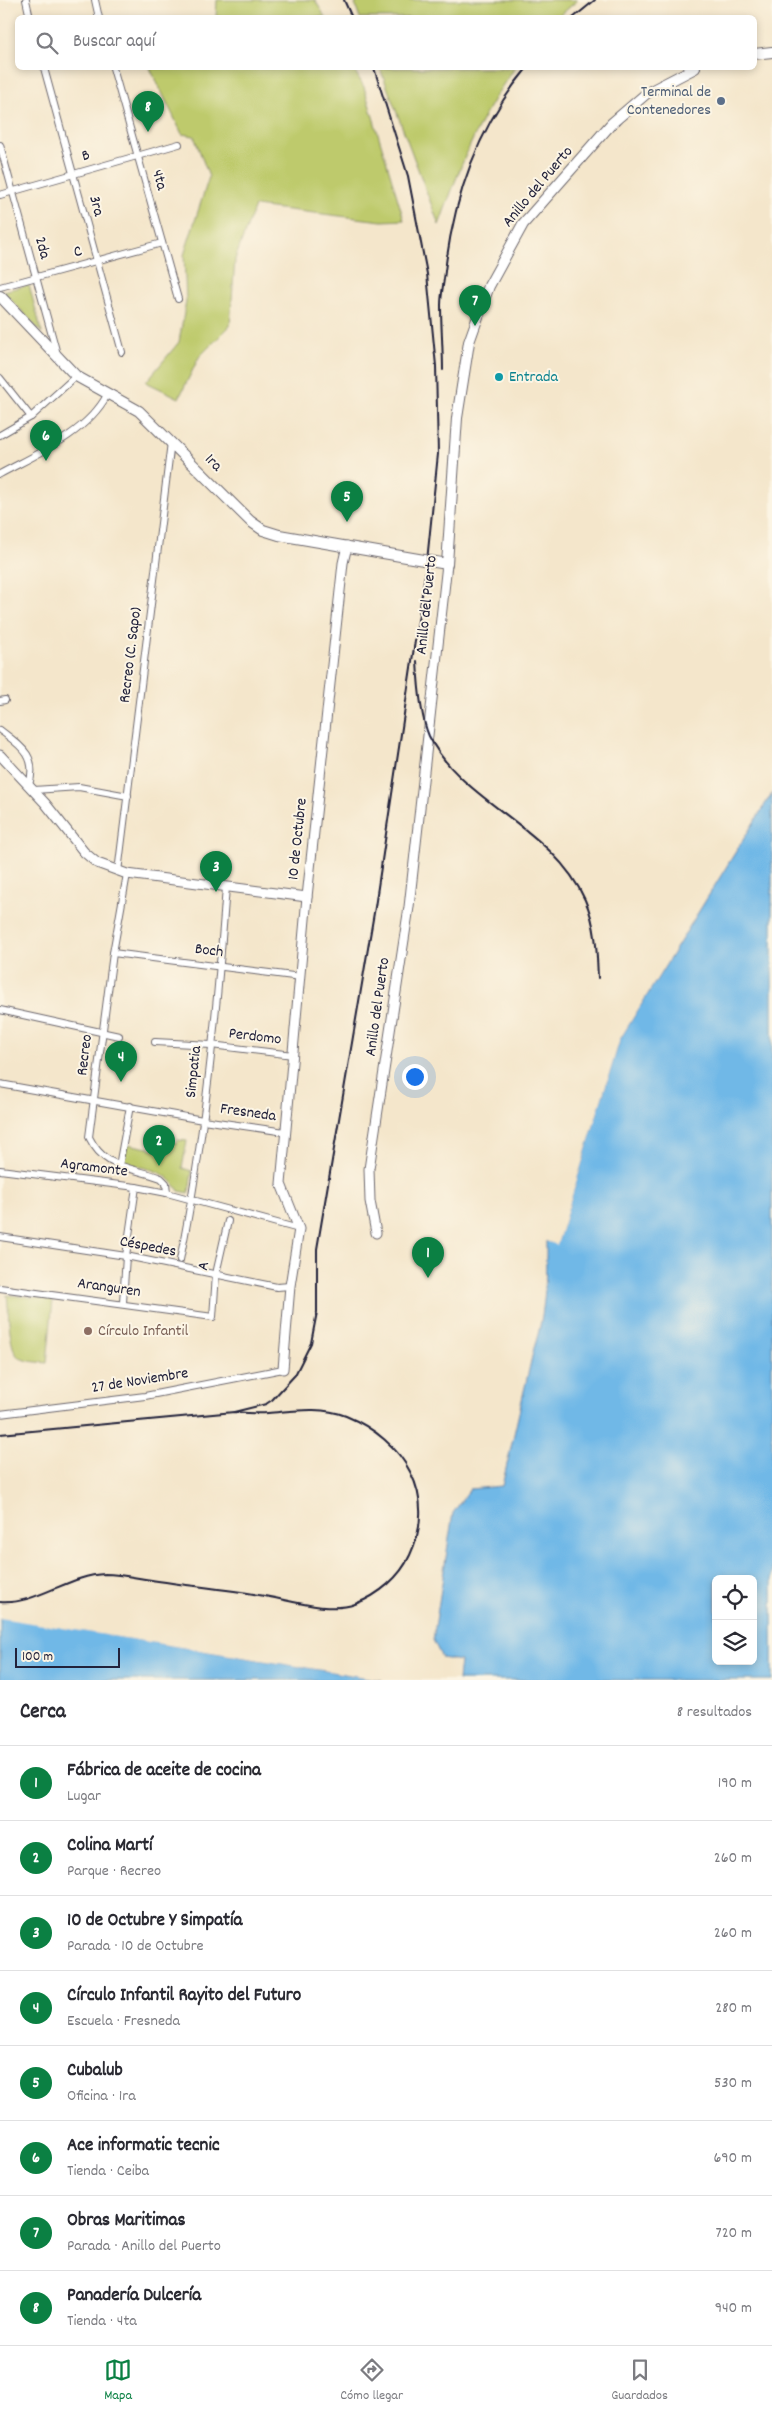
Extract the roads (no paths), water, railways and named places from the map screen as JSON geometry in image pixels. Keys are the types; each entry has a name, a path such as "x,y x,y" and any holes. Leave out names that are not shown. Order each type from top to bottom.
{"main road":[{"path":"757,54 772,52"},
{"name":"Anillo del Puerto","path":"447,564 460,399 469,342 489,286 523,224 612,123 647,93 691,70"},
{"name":"1ra","path":"0,296 76,376 138,411 250,521 263,530 279,535 447,564"}],"street":[{"path":"26,0 29,15"},
{"path":"94,0 98,15"},
{"name":"3ra","path":"45,70 122,352"},
{"name":"4ta","path":"114,70 178,299"},
{"name":"B","path":"0,195 179,144"},
{"name":"2da","path":"0,145 58,358"},
{"name":"C","path":"0,287 162,243"},
{"path":"0,435 31,417 76,376"},
{"path":"0,378 31,417"},
{"path":"0,474 66,436 100,409 107,395"},
{"name":"Recreo (C. Sapo)","path":"123,873 128,796 170,442"},
{"name":"10 de Octubre","path":"0,755 31,788 84,852 97,863 123,873 307,897 343,563 347,546"},
{"name":"Anillo del Puerto","path":"376,1233 370,1201 369,1169 408,907 447,564"},
{"path":"0,730 19,745 28,756 32,764 31,788 79,788 128,796"},
{"name":"Recreo","path":"123,873 89,1137 95,1150 108,1162 161,1178 166,1184 168,1193"},
{"name":"Simpatia","path":"180,1260 193,1199 203,1120 220,966 226,887"},
{"path":"283,1369 290,1286 299,1228 281,1184 307,897"},
{"name":"Boch","path":"113,953 301,977"},
{"path":"0,1010 102,1034 119,1036"},
{"name":"Perdomo","path":"155,1042 211,1045 293,1055"},
{"name":"Fresneda","path":"0,1084 203,1120 285,1132"},
{"path":"119,1166 130,1106"},
{"name":"Agramonte","path":"0,1170 136,1187 168,1193 299,1228"},
{"path":"123,1304 126,1256 136,1187"},
{"name":"A","path":"213,1317 216,1274 228,1221"},
{"name":"Céspedes","path":"0,1237 126,1256 277,1287 290,1286"},
{"name":"Aranguren","path":"0,1288 213,1317"},
{"name":"27 de Noviembre","path":"0,1414 145,1396 283,1369"}],"water":[{"path":"772,793 772,1680 458,1680 460,1661 442,1658 433,1640 453,1513 470,1489 502,1486 541,1321 545,1282 546,1241 557,1244 620,1039"},
{"path":"0,1617 382,1680 0,1680"}],"railway":[{"path":"344,0 351,15"},
{"path":"577,15 595,0"},
{"path":"234,1412 266,1404 272,1400 295,1375 311,1343 317,1312 317,1249 375,907 427,561 438,454 436,366 427,274 408,176 375,70"},
{"path":"443,370 441,297 449,243 462,189 471,163 495,113 525,70"},
{"path":"417,661 420,699 426,728 444,759 462,779 552,853 570,875 585,900 594,929 598,978"},
{"path":"0,1434 234,1412 327,1411 346,1416 367,1426 384,1439 399,1455 410,1472 417,1491 420,1511 418,1533 410,1555 401,1571 372,1596 345,1607 320,1607 246,1593 105,1574 78,1579 27,1599 14,1602 0,1602"}],"place":[{"name":"Terminal de Contenedores","path":"721,101"},
{"name":"Panadería Dulcería","path":"148,132"},
{"name":"Obras Maritimas","path":"475,326"},
{"name":"Entrada","path":"499,377"},
{"name":"Ace informatic tecnic","path":"46,461"},
{"name":"Cubalub","path":"347,522"},
{"name":"10 de Octubre Y Simpatía","path":"216,892"},
{"name":"Círculo Infantil Rayito del Futuro","path":"121,1082"},
{"name":"Colina Martí","path":"159,1166"},
{"name":"Fábrica de aceite de cocina","path":"428,1278"},
{"name":"Círculo Infantil","path":"88,1331"}]}
